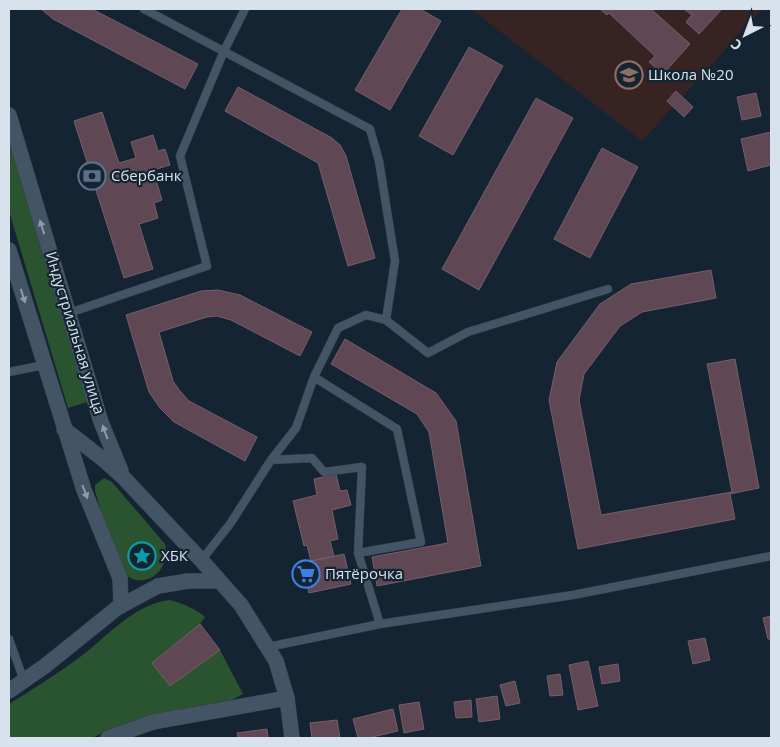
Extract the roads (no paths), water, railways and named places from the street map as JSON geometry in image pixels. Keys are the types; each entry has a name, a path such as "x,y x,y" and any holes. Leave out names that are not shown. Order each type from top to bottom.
{"main road":[{"name":"Индустриальная улица","path":"9,115 101,422 123,477"},
{"path":"9,250 84,490 120,578 122,606"},
{"path":"64,430 123,477 241,605 276,662 287,698 292,738"},
{"path":"9,691 45,666 122,606 158,586 188,581 219,581"},
{"path":"108,738 153,722 287,698"}],"lane":[{"path":"144,9 370,130 379,160 395,261 386,320"},
{"path":"69,313 207,266 180,156 224,51 245,9"},
{"path":"202,561 197,566 230,524 271,460 296,428 314,377 338,328 366,315 386,320 428,353 468,332 608,289"},
{"path":"10,374 44,364"},
{"path":"314,377 397,429 421,542 358,553"},
{"path":"271,460 312,458 324,472 362,467 358,553 380,624"},
{"path":"268,647 380,624 573,595 771,556"},
{"path":"9,639 24,681"}],"place":[{"name":"Школа №20","path":"629,75"},
{"name":"Сбербанк","path":"92,176"},
{"name":"ХБК","path":"142,556"},
{"name":"Пятёрочка","path":"306,574"}]}
